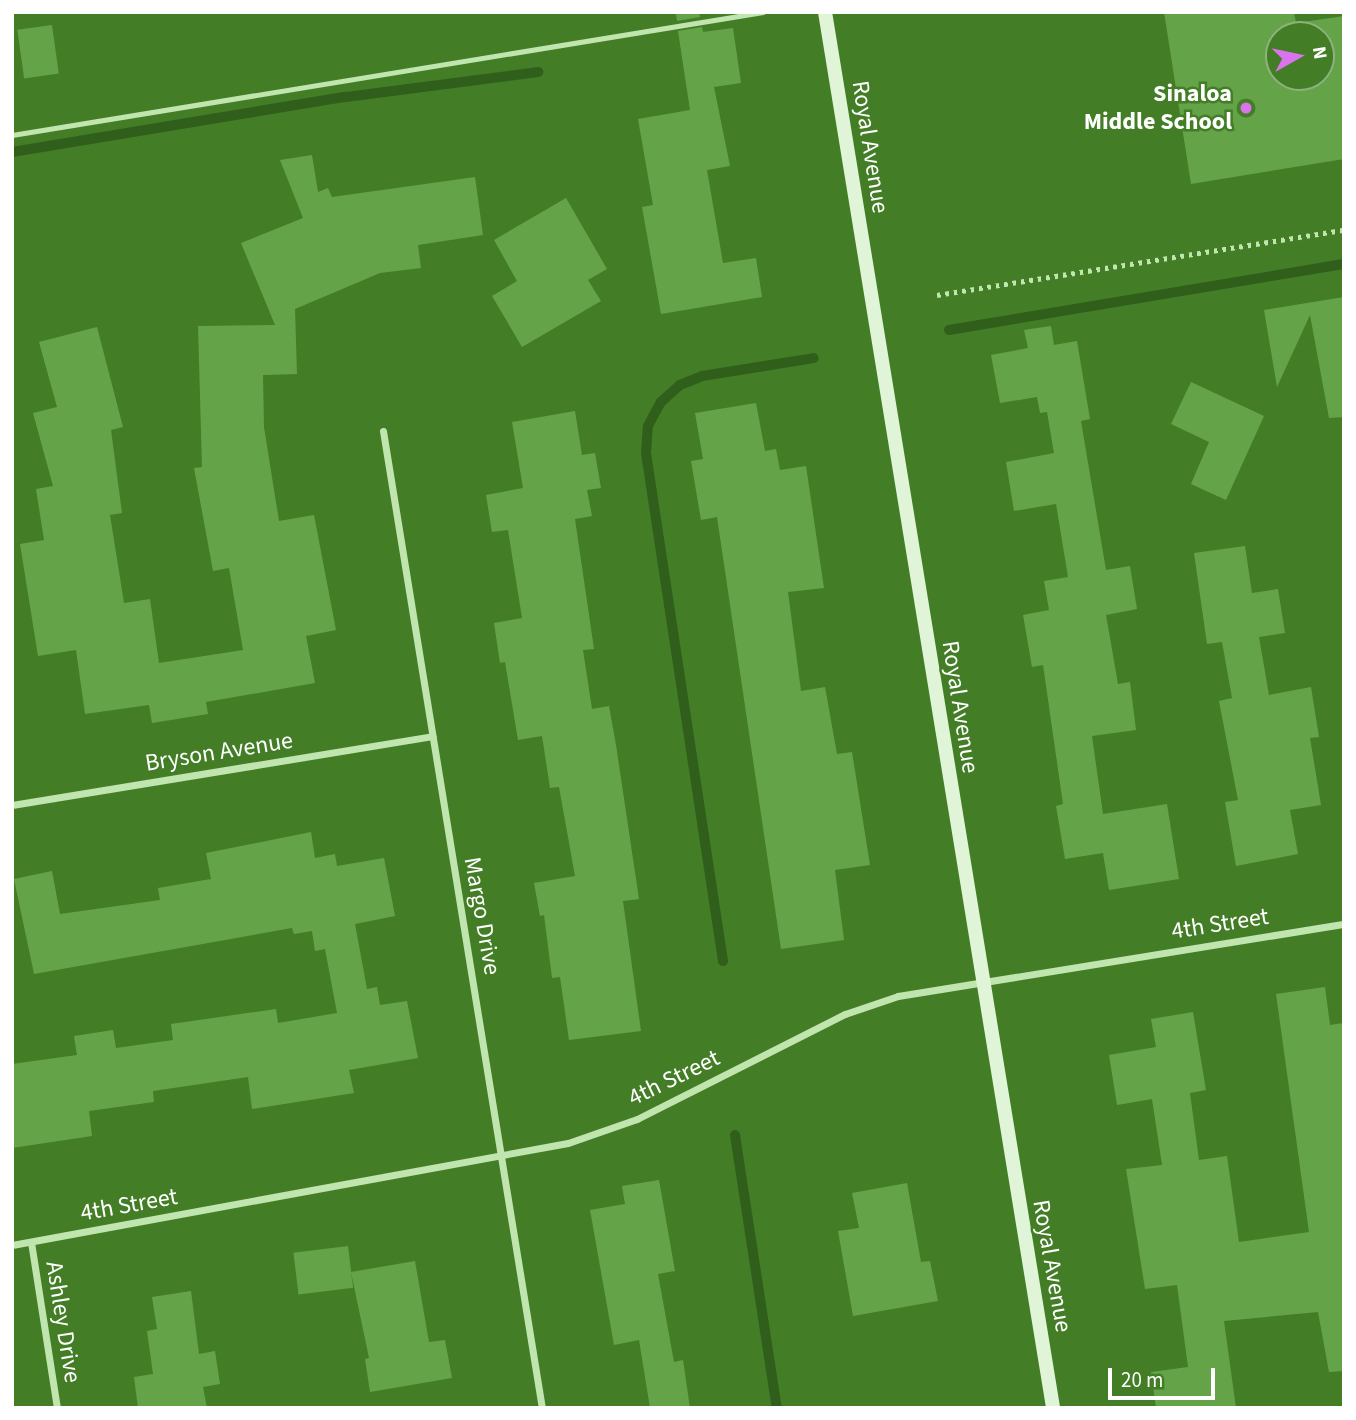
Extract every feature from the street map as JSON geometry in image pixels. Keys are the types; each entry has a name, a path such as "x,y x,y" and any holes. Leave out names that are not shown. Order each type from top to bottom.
{"main road":[{"name":"Royal Avenue","path":"825,12 981,981 1053,1408"}],"street":[{"name":"Margo Drive","path":"383,432 542,1408"},
{"name":"Bryson Avenue","path":"12,805 432,737"},
{"name":"4th Street","path":"12,1245 568,1143 637,1119 845,1014 898,996 1344,924"},
{"name":"Ashley Drive","path":"31,1242 57,1408"}],"lane":[{"path":"12,135 763,12"}],"path":[{"path":"937,295 1344,230"}],"building":[{"path":"699,12 700,17 677,21 676,14"},
{"name":"Sinaloa Middle School","path":"1164,12 1294,12 1296,21 1265,21 1265,91 1335,91 1335,21 1310,21 1344,16 1344,159 1191,184"},
{"path":"52,25 59,74 24,78 17,30"},
{"path":"702,27 703,32 733,28 741,83 714,87 730,166 707,170 723,263 756,258 762,297 661,314 642,207 653,205 638,119 690,110 678,31"},
{"path":"312,155 318,192 328,188 332,197 475,177 483,235 418,245 421,268 380,273 295,309 297,374 263,375 264,427 279,521 314,515 336,630 306,636 315,683 206,702 208,714 152,723 149,705 85,714 76,650 38,656 20,544 44,540 36,489 53,486 33,413 57,407 39,342 97,327 123,427 111,430 122,513 110,515 124,603 150,599 159,663 243,650 229,568 213,571 194,468 202,467 198,326 275,325 241,243 303,218 280,160"},
{"path":"566,198 607,269 588,280 601,301 522,347 492,296 517,281 494,240"},
{"path":"1344,297 1344,417 1329,418 1310,315 1277,387 1264,310"},
{"path":"1051,326 1054,345 1077,341 1090,419 1081,421 1106,570 1130,566 1137,609 1106,615 1118,684 1130,682 1136,730 1092,736 1103,814 1167,804 1179,879 1109,890 1103,853 1065,859 1056,806 1063,804 1043,665 1032,667 1023,615 1049,610 1044,581 1068,577 1056,504 1014,511 1006,462 1054,453 1047,412 1040,413 1037,397 1000,403 991,355 1028,348 1024,330"},
{"path":"1191,382 1264,416 1226,500 1191,484 1209,442 1171,424"},
{"path":"756,403 765,451 776,449 780,470 806,466 824,588 788,592 801,691 825,687 837,754 852,752 870,865 835,870 844,940 781,949 717,517 701,520 691,461 703,459 695,413"},
{"path":"575,411 582,455 595,453 601,488 587,490 592,516 575,519 594,649 583,650 592,709 609,706 616,745 639,899 623,901 641,1031 569,1040 560,977 552,978 544,915 540,916 534,883 575,876 559,787 550,788 542,736 518,740 505,662 500,663 494,623 522,618 508,530 492,532 486,495 523,488 512,422"},
{"path":"1245,546 1252,593 1278,589 1285,633 1259,637 1269,695 1311,687 1319,737 1310,738 1321,805 1290,810 1298,854 1236,866 1225,802 1238,800 1219,701 1232,698 1222,642 1207,644 1194,553"},
{"path":"311,832 315,858 335,854 337,866 384,858 395,916 355,924 367,989 377,987 380,1005 407,1001 418,1058 349,1070 354,1093 252,1109 248,1077 153,1091 154,1102 89,1111 92,1136 12,1148 12,1064 77,1055 74,1036 113,1030 116,1048 173,1040 171,1024 276,1009 278,1023 337,1013 325,949 315,951 312,931 294,934 292,928 34,974 14,879 52,871 60,914 160,900 158,888 211,879 206,853"},
{"path":"1325,987 1330,1025 1344,1023 1344,1371 1329,1372 1318,1312 1224,1321 1236,1408 1156,1408 1151,1372 1188,1367 1177,1285 1145,1289 1126,1169 1162,1165 1152,1099 1117,1105 1109,1055 1156,1047 1151,1019 1193,1012 1206,1090 1190,1093 1199,1160 1227,1156 1239,1242 1309,1232 1276,994"},
{"path":"659,1180 675,1271 658,1274 674,1362 683,1360 690,1408 650,1408 639,1340 614,1345 590,1210 625,1204 622,1186"},
{"path":"907,1183 921,1262 930,1261 938,1301 853,1316 838,1231 859,1228 852,1193"},
{"path":"348,1246 353,1288 299,1294 293,1253"},
{"path":"415,1261 429,1342 445,1340 452,1378 370,1392 365,1359 369,1358 351,1272"},
{"path":"191,1291 199,1354 215,1351 220,1384 203,1387 207,1408 138,1408 134,1377 153,1374 147,1331 157,1329 152,1297"}],"waterway":[{"path":"12,152 346,97 538,72"},
{"path":"949,330 1344,264"},
{"path":"723,961 646,453 648,426 661,402 680,385 702,376 814,358"},
{"path":"735,1135 777,1408"}],"place":[{"name":"Sinaloa Middle School","path":"1246,108"}]}
